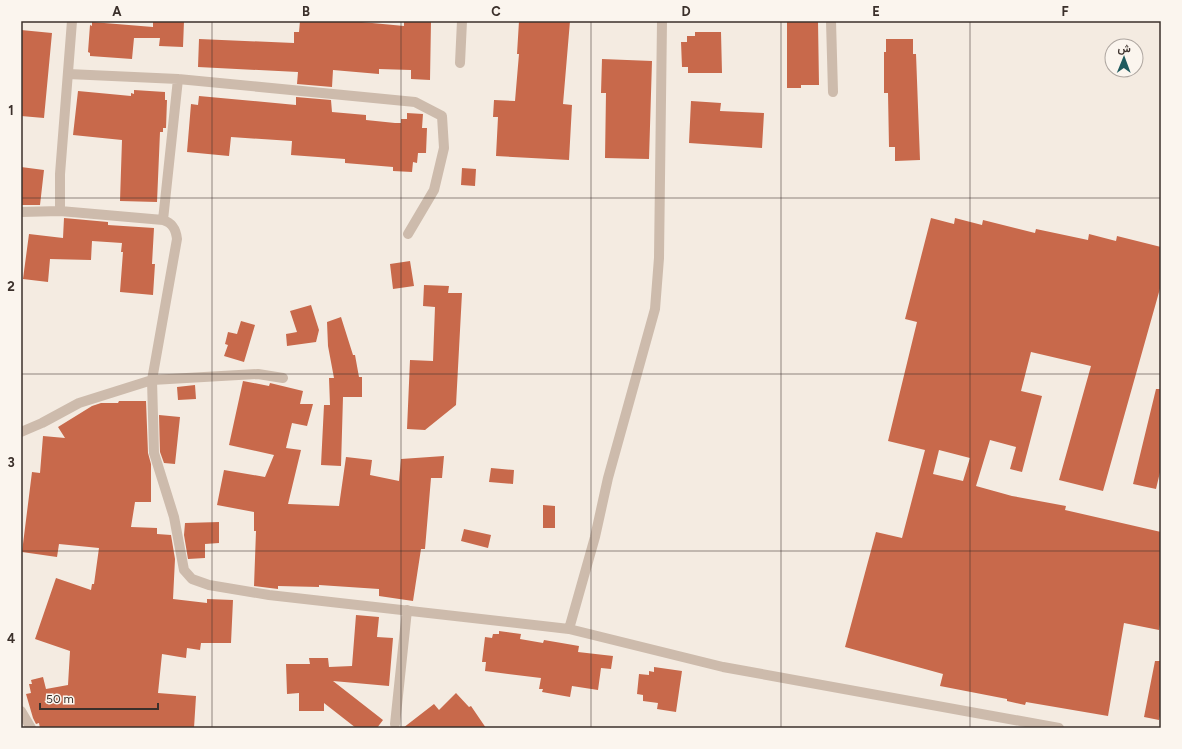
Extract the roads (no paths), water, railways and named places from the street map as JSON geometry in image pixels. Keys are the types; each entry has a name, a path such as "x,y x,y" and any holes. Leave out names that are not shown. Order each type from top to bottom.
{"street":[{"path":"60,212 60,174 72,21"},
{"path":"460,63 462,21"},
{"path":"569,629 595,537 608,478 655,309 660,258 662,21"},
{"path":"831,21 833,92"},
{"path":"68,74 178,79 415,102 442,116 444,148 434,190 408,234"},
{"path":"163,220 178,79"},
{"path":"21,212 60,212 163,220 175,228 178,239 152,380 154,453 174,517 184,570 192,579 209,585 262,594 569,629 723,667 1059,728"},
{"path":"21,432 42,423 79,402 152,380 258,374 283,378"},
{"path":"395,724 407,610"},
{"path":"21,711 31,728"}]}
